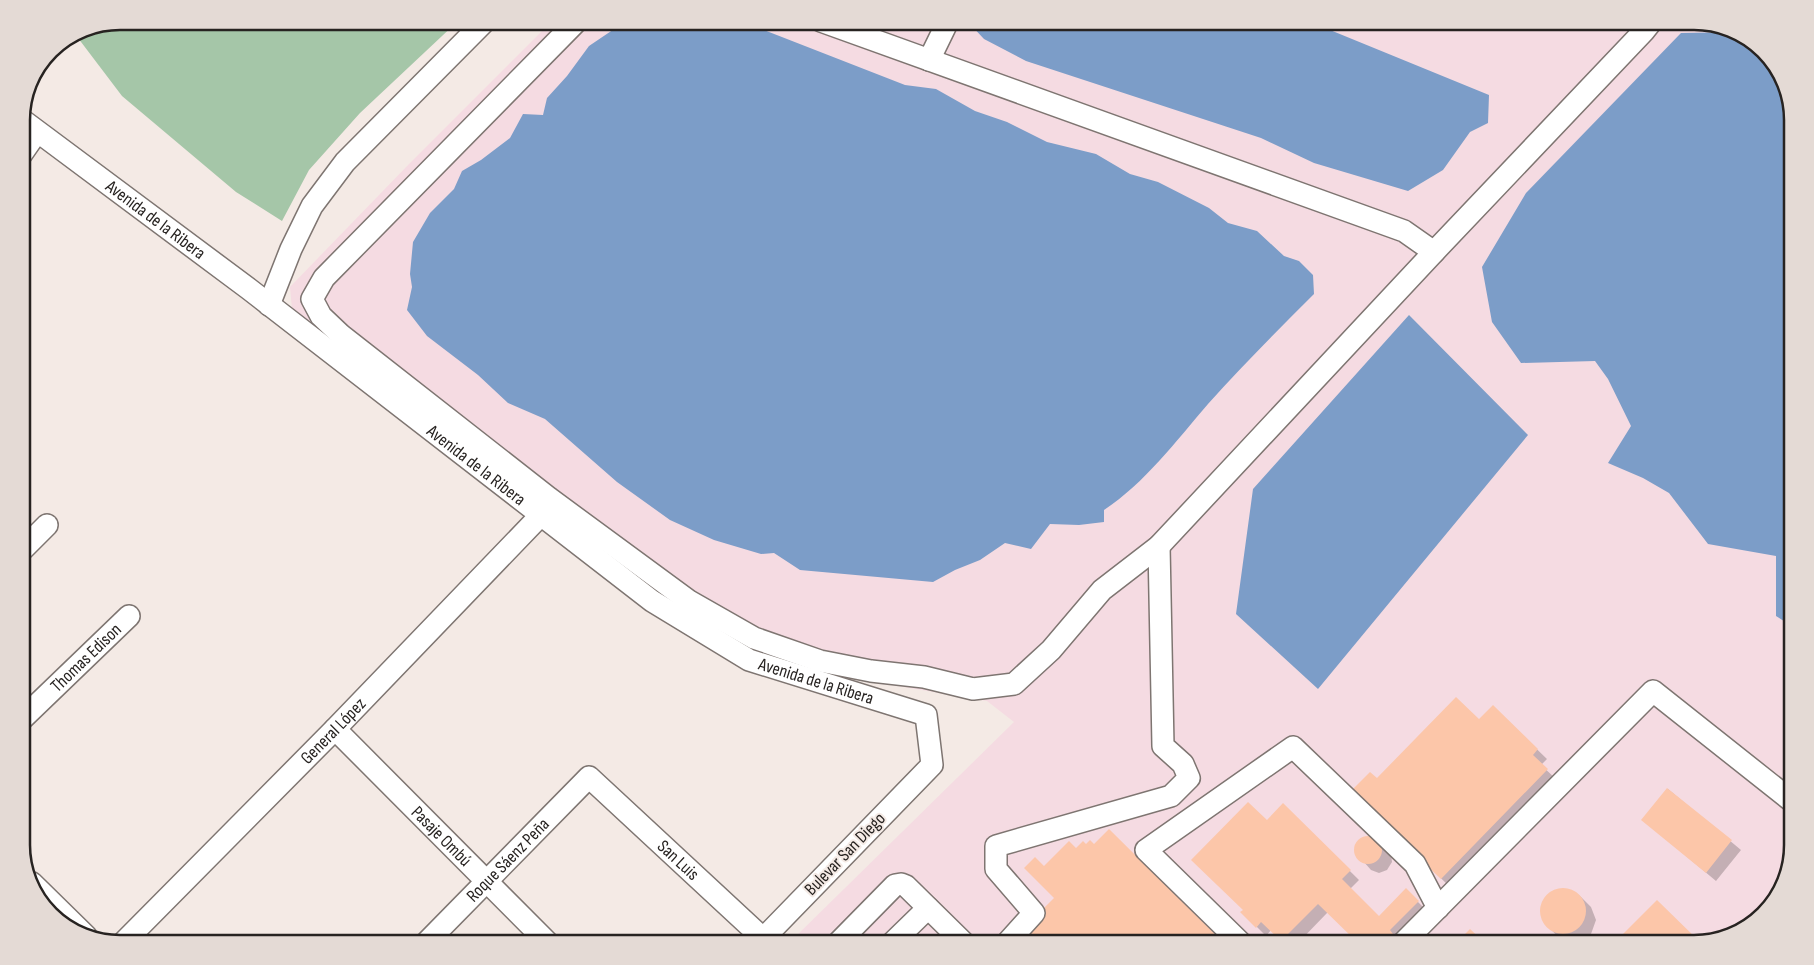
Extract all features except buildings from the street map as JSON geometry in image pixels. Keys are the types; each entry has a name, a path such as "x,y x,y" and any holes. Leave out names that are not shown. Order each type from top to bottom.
{"street":[{"path":"269,305 291,249 312,206 345,162 476,30"},
{"path":"568,30 324,278 312,299 320,316 341,335 549,498 689,601 754,638 820,661 871,671 924,677 973,689 1014,684 1051,650 1102,590 1159,546 1434,252 1645,30"},
{"path":"846,30 1404,231 1434,252"},
{"path":"929,60 944,30"},
{"name":"Avenida de la Ribera","path":"30,127 269,305 652,601 748,660 926,716 932,765"},
{"name":"General López","path":"131,935 335,729 541,515"},
{"path":"30,543 47,526"},
{"path":"1014,935 1034,913 996,869 996,846 1171,796 1189,778 1183,764 1163,746 1159,546"},
{"name":"Thomas Edison","path":"30,712 129,616"},
{"path":"1411,935 1653,691 1784,795"},
{"name":"Pasaje Ombú","path":"335,729 541,935"},
{"path":"1233,935 1146,850 1293,747 1415,864 1438,908"},
{"name":"Bulevar San Diego","path":"771,935 932,765"},
{"name":"Roque Sáenz Peña","path":"434,935 589,777"},
{"name":"San Luis","path":"589,777 757,935"},
{"path":"846,935 895,885 901,884 906,886 956,935"},
{"path":"47,898 69,919"},
{"path":"900,935 928,908"}],"shaded area":[{"path":"543,30 1694,30 1711,32 1734,39 1753,52 1769,70 1779,91 1784,115 1784,850 1775,885 1765,900 1739,923 1717,932 1694,935 797,935 1014,722 987,701 862,680 767,658 671,601 292,309 290,287"}],"green space":[{"path":"120,30 448,30 360,113 309,170 282,221 236,192 122,96 79,39 97,33"}],"water":[{"path":"613,30 764,30 905,85 936,89 975,111 1007,122 1047,142 1096,154 1130,174 1158,182 1209,208 1228,223 1257,231 1284,256 1299,261 1313,275 1314,294 1260,348 1146,474 1104,510 1104,522 1079,525 1050,524 1031,549 1005,543 980,560 955,570 933,582 800,570 774,553 761,554 714,540 670,520 617,482 545,419 508,403 478,375 427,336 407,310 412,287 410,274 413,242 430,213 454,189 462,171 481,160 510,138 523,114 543,115 547,98 567,76 589,46"},
{"path":"976,30 1330,30 1489,95 1488,123 1470,132 1443,170 1408,191 1314,163 1261,138 1026,61 984,39"},
{"path":"1713,32 1734,39 1744,45 1769,70 1775,80 1782,103 1784,115 1784,621 1776,616 1776,556 1708,544 1669,493 1643,478 1608,463 1631,426 1608,379 1595,361 1521,363 1492,322 1482,267 1526,193 1681,33"},
{"path":"1409,315 1528,435 1318,689 1236,614 1253,489"}]}
